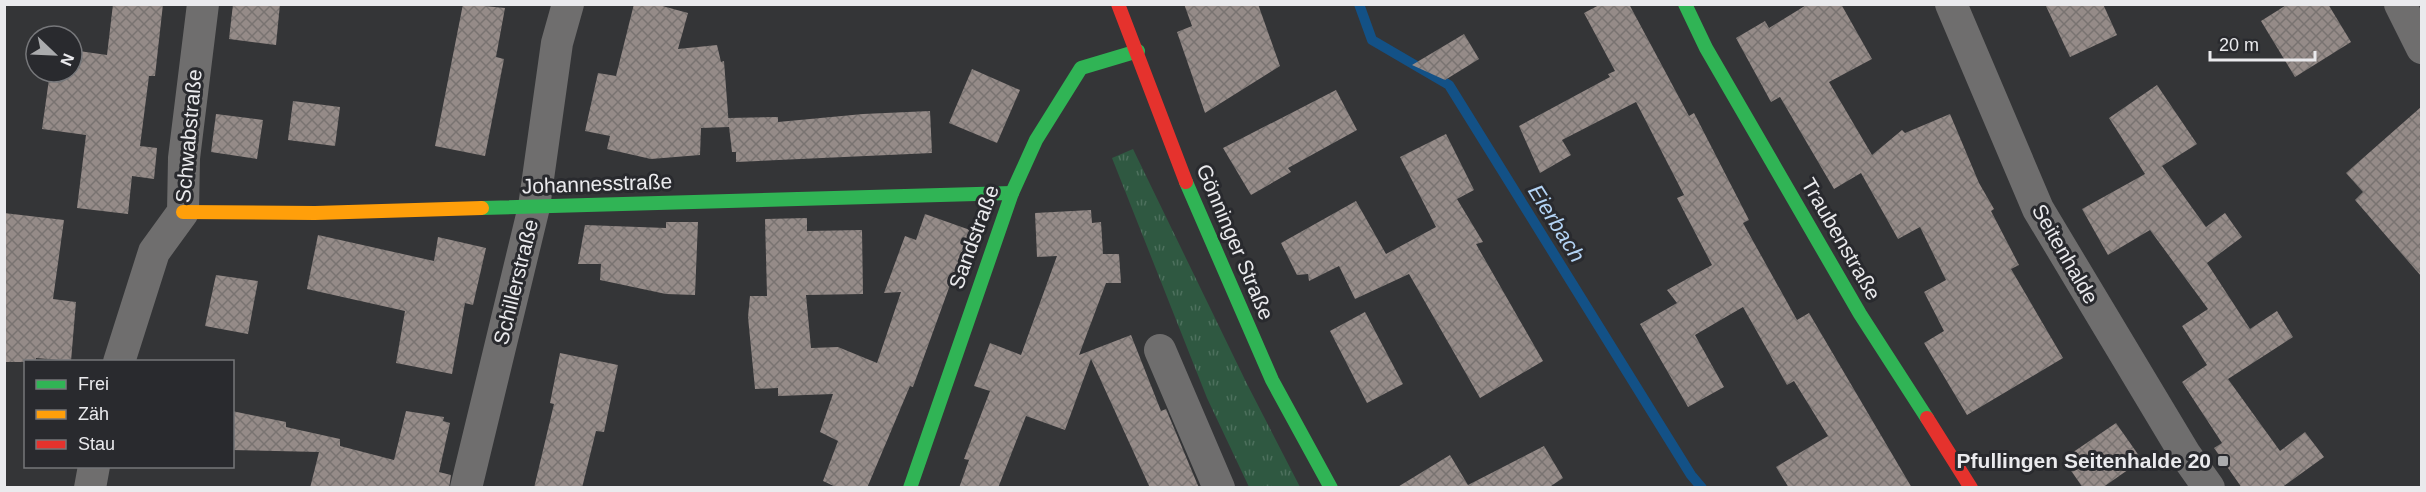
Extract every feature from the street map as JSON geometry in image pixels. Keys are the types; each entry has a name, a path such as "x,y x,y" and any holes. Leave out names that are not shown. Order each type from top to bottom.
{"street":[{"name":"Schwabstraße","path":"120,360 154,252 183,212 184,158 203,4"},
{"name":"Schillerstraße","path":"466,488 534,207 558,44 568,4"},
{"name":"Gönninger Straße","path":"1118,4 1138,51 1197,210 1272,380 1331,488"},
{"name":"Traubenstraße","path":"1685,4 1706,48 1860,314 1971,488"},
{"name":"Seitenhalde","path":"1951,4 2038,209 2185,454 2209,488"},
{"path":"2400,4 2421,48"},
{"name":"Sandstraße","path":"910,488 1012,193 1036,141 1081,68 1138,51"},
{"name":"Johannesstraße","path":"183,212 315,213 1012,193"},
{"path":"1160,350 1219,488"},
{"path":"90,488 94,468"}],"green space":[{"path":"1133,149 1247,384 1300,487 1249,487 1207,398 1112,158"}],"building":[{"path":"113,4 163,4 155,76 149,76 140,146 157,148 154,179 132,176 128,214 77,208 86,135 42,129 48,84 84,84 84,52 107,55"},
{"path":"233,4 280,4 276,45 229,39"},
{"path":"463,4 505,8 496,57 504,59 485,156 435,146"},
{"path":"634,4 655,4 688,13 678,49 717,45 721,62 724,61 729,127 701,128 700,155 651,159 607,149 610,136 585,131 598,73 616,76"},
{"path":"1184,4 1258,4 1280,66 1205,113 1177,32 1192,26"},
{"path":"1601,4 1629,4 1689,116 1694,113 1749,220 1743,223 1797,320 1809,313 1912,488 1789,488 1776,467 1828,436 1794,381 1787,385 1743,307 1695,335 1724,387 1688,407 1640,324 1677,303 1667,290 1712,265 1677,198 1684,195 1636,102 1562,140 1571,155 1540,173 1519,126 1610,77 1608,74 1615,71 1584,13"},
{"path":"1808,4 1841,4 1872,59 1829,82 1872,155 1902,130 1905,133 1950,114 1979,183 1994,209 1991,211 2019,265 2011,269 2063,358 1967,415 1924,343 1944,331 1924,292 1946,280 1920,227 1898,239 1861,173 1834,189 1780,97 1771,102 1736,38 1765,21 1769,28"},
{"path":"2045,4 2103,4 2117,35 2070,57"},
{"path":"2288,4 2328,4 2351,42 2295,77 2261,21"},
{"path":"1464,34 1479,59 1445,80 1412,65"},
{"path":"972,69 1020,90 997,143 949,123"},
{"path":"2157,85 2197,144 2162,166 2206,227 2225,213 2242,237 2207,263 2250,329 2277,311 2293,337 2228,379 2280,451 2305,432 2324,457 2281,488 2242,488 2214,448 2222,443 2182,382 2207,365 2182,326 2208,309 2150,230 2108,255 2082,209 2145,174 2109,118"},
{"path":"1336,90 1357,130 1288,168 1291,172 1251,195 1223,148"},
{"path":"293,101 340,107 335,146 288,140"},
{"path":"2421,107 2421,276 2355,200 2363,192 2346,173"},
{"path":"930,111 932,153 736,162 736,152 732,152 728,118 778,117 778,122 863,114"},
{"path":"216,114 263,120 257,159 211,152"},
{"path":"1446,134 1474,190 1457,199 1483,242 1476,244 1543,361 1480,398 1409,274 1355,299 1339,266 1309,281 1308,274 1297,275 1281,243 1356,201 1386,254 1436,227 1400,157"},
{"path":"1091,210 1092,223 1101,222 1103,254 1119,254 1121,283 1106,283 1079,355 1131,335 1161,411 1166,409 1199,488 1150,488 1091,359 1065,430 1026,416 998,488 959,488 969,460 964,459 990,391 974,386 990,343 1021,355 1057,256 1037,257 1035,213"},
{"path":"4,213 64,220 53,299 76,302 71,360 36,358 36,360 24,360 24,362 4,362"},
{"path":"925,214 970,230 913,387 910,386 867,488 838,488 823,481 838,441 820,432 833,394 778,396 778,388 755,389 748,317 750,296 767,296 765,219 807,218 807,231 862,230 863,294 806,295 811,348 838,347 877,363 901,292 884,293 905,236 916,240"},
{"path":"666,222 698,222 695,295 666,294 600,280 601,264 578,264 585,225 666,228"},
{"path":"318,235 434,261 438,237 486,248 473,305 465,303 452,374 396,363 405,311 307,289"},
{"path":"216,275 258,281 248,334 205,326"},
{"path":"1365,312 1403,384 1367,403 1330,331"},
{"path":"560,353 618,365 604,432 596,431 582,488 534,488 554,404 550,403"},
{"path":"234,411 286,422 286,427 340,439 340,446 394,460 406,411 444,417 443,421 450,423 439,472 451,475 449,488 310,488 319,452 234,450"},
{"path":"2116,423 2142,460 2102,488 2083,488 2063,459"},
{"path":"1544,446 1563,478 1548,488 1396,488 1450,455 1468,485"}],"waterway":[{"name":"Eierbach","path":"1359,4 1372,40 1449,85 1691,475 1702,488"}],"traffic: fast":[{"path":"1685,4 1706,48 1860,314 1927,418"},
{"path":"910,488 1012,193 1036,140 1081,68 1138,51"},
{"path":"1186,182 1272,380 1331,488"},
{"path":"482,208 1012,193"}],"traffic: slow":[{"path":"183,212 315,213 482,208"}],"traffic: jam":[{"path":"1118,4 1186,182"},
{"path":"1927,418 1971,488"}],"place":[{"name":"Pfullingen Seitenhalde 20","path":"2223,461"}]}
